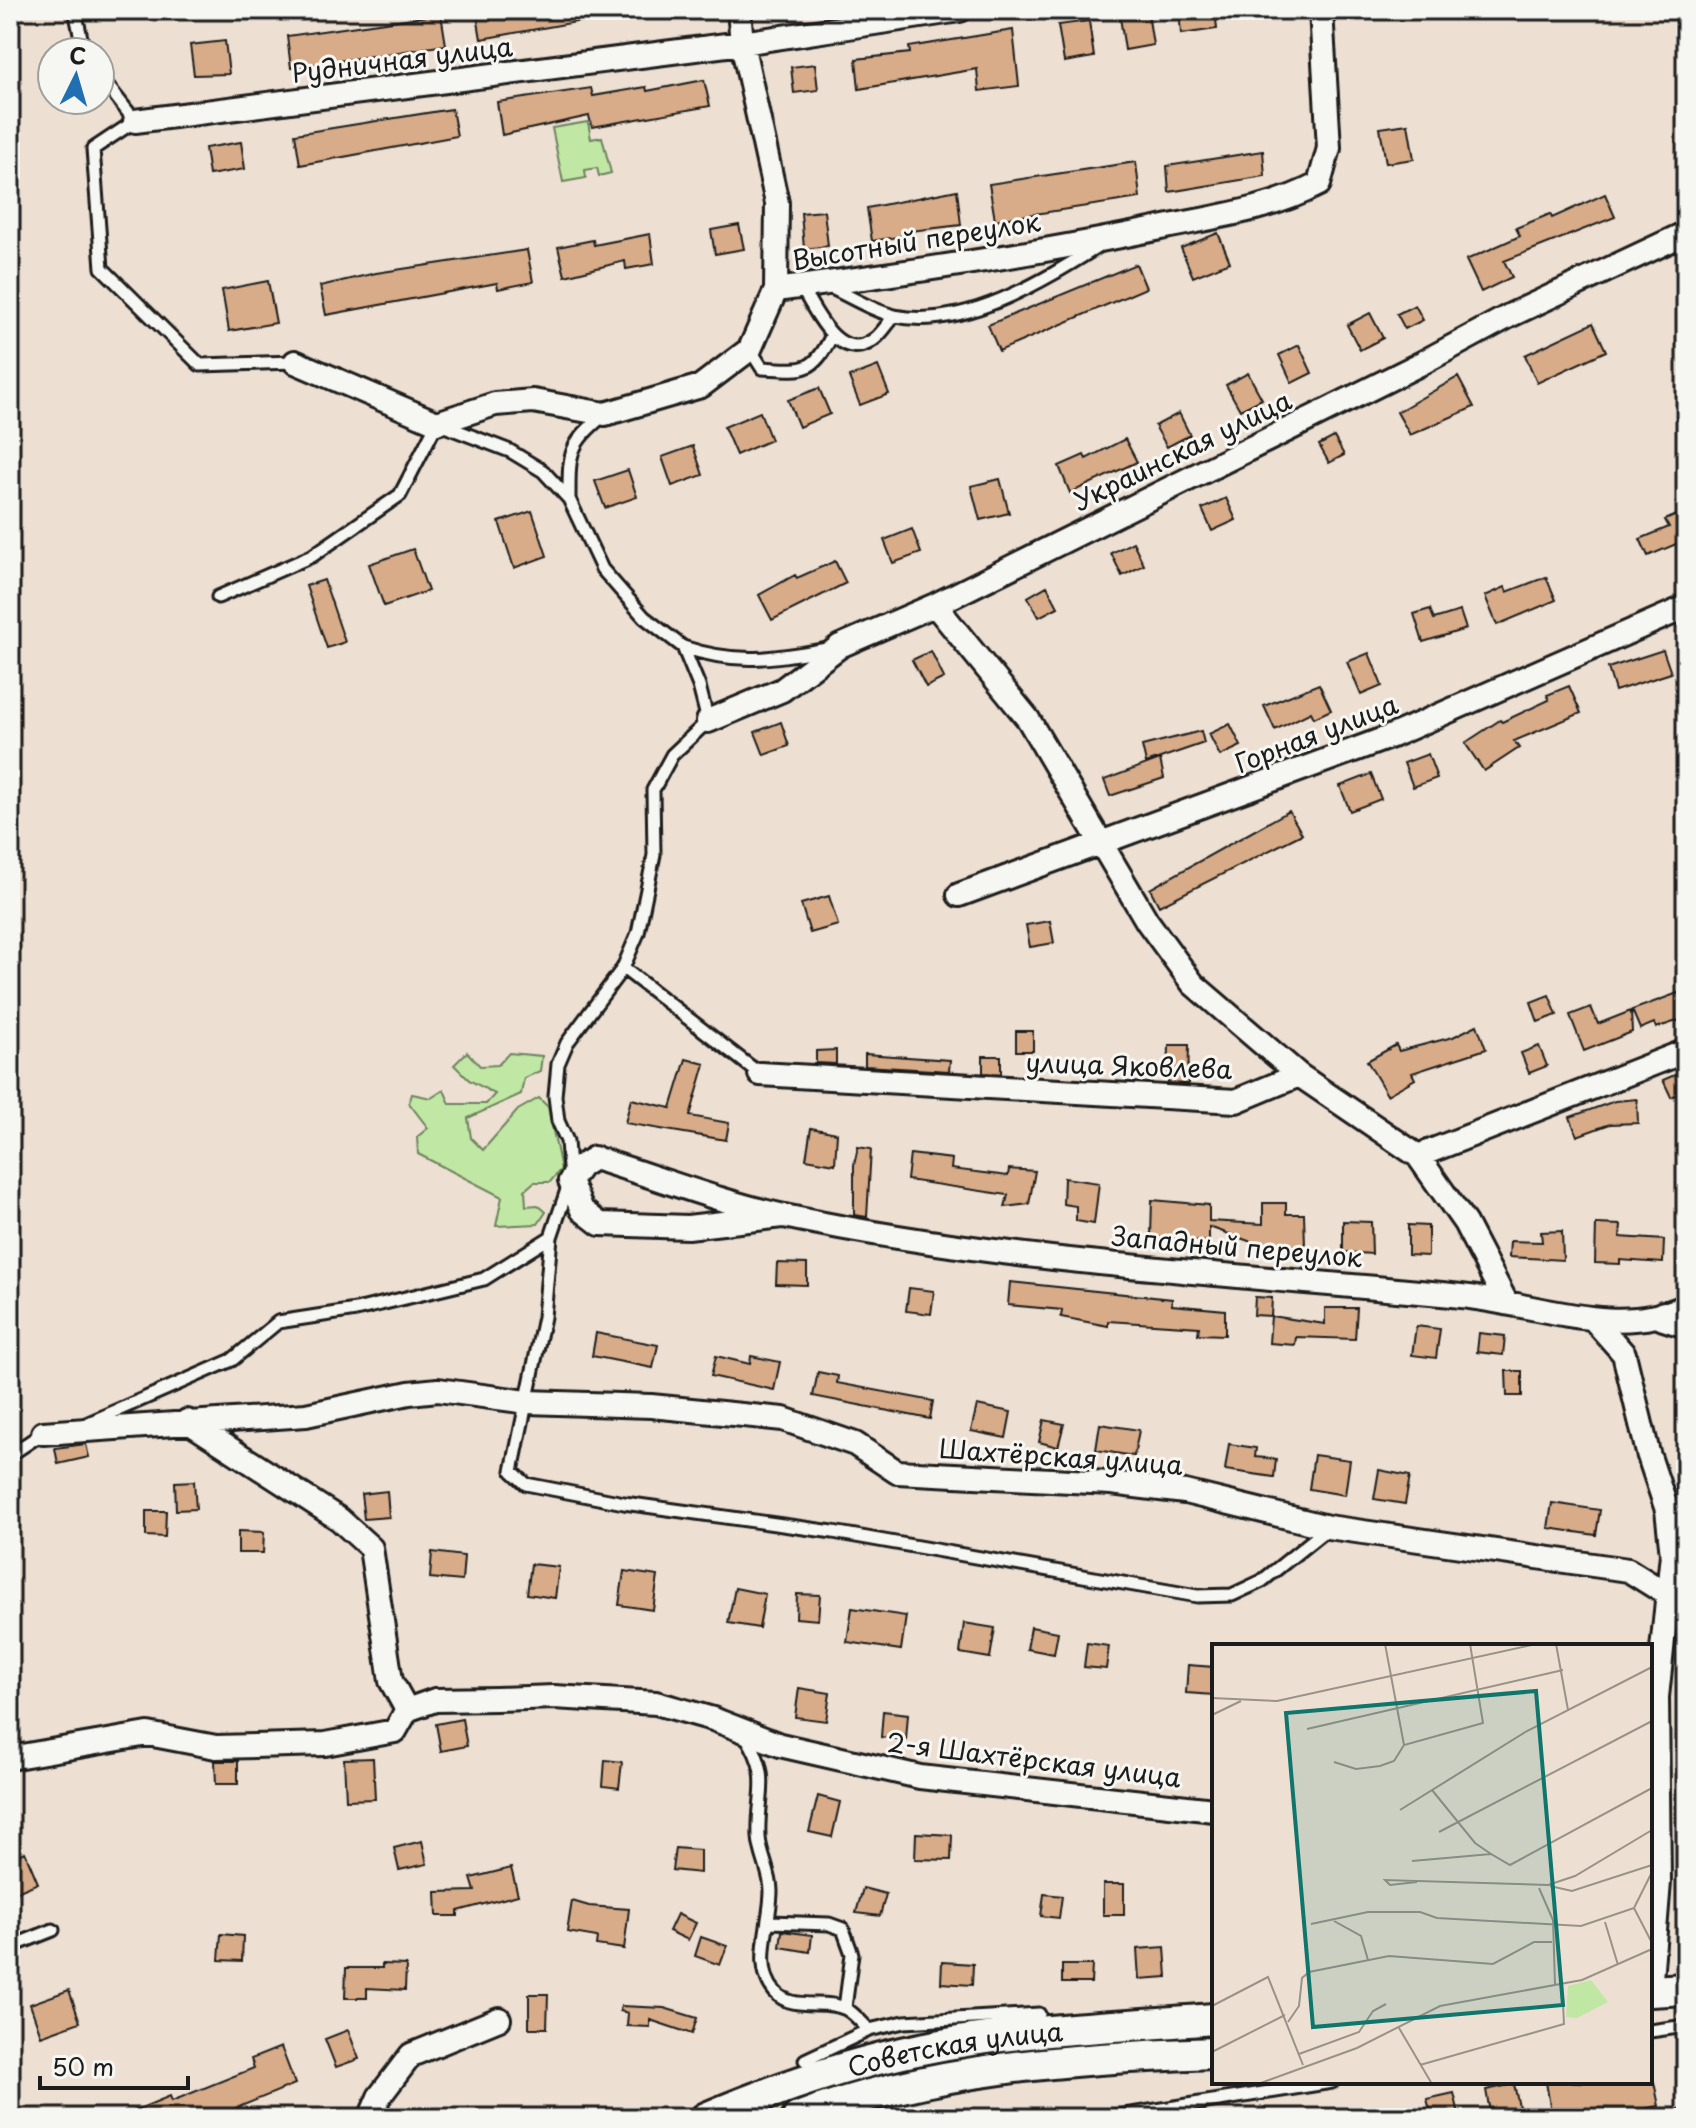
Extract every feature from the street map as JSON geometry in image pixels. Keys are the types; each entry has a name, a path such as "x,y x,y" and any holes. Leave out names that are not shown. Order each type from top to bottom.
{"main road":[{"path":"1652,1991 1686,1989"},
{"name":"Советская улица","path":"706,2118 760,2095 923,2048 1034,2032 1212,2019"},
{"name":"Советская улица","path":"798,2118 947,2076 1057,2064 1212,2053"}],"street":[{"path":"739,10 742,43 777,203 776,290"},
{"name":"Рудничная улица","path":"135,121 742,43 960,10"},
{"name":"Высотный переулок","path":"437,423 495,404 533,401 605,414 701,386 750,349 776,290 827,286 1113,238 1284,203 1319,184 1329,148 1321,10"},
{"name":"Украинская улица","path":"708,721 782,690 840,646 935,605 1420,364 1511,315 1686,233"},
{"path":"295,362 437,423"},
{"path":"935,605 1028,719 1147,921 1193,984 1299,1075 1418,1156 1465,1223 1505,1300"},
{"name":"Горная улица","path":"959,895 1392,736 1686,607"},
{"path":"1418,1156 1686,1051"},
{"name":"улица Яковлева","path":"760,1074 1236,1101 1299,1075"},
{"path":"570,1181 581,1166 594,1158"},
{"name":"Западный переулок","path":"594,1158 782,1216 981,1250 1505,1300 1594,1320 1679,1315"},
{"name":"Западный переулок","path":"570,1181 582,1210 600,1224 688,1227 782,1216"},
{"path":"1594,1320 1624,1354 1648,1453 1667,1510 1677,1596 1654,1696 1659,1882 1652,1967"},
{"name":"Шахтёрская улица","path":"43,1433 306,1415 409,1393 438,1390 527,1402 651,1406 783,1419 855,1444 897,1472 1111,1483 1185,1492 1328,1527 1628,1570 1677,1596"},
{"path":"187,1421 339,1519 371,1548 391,1681 407,1710"},
{"name":"2-я Шахтёрская улица","path":"10,1758 148,1734 216,1747 325,1744 395,1731 407,1710 435,1700 510,1698 656,1703 713,1719 780,1745 920,1777 1212,1810"},
{"path":"370,2118 379,2097 411,2055 499,2019"}],"lane":[{"path":"75,10 81,36"},
{"path":"116,97 135,121 93,149 102,268 200,365 295,362"},
{"path":"827,286 894,316 945,317 1031,288 1113,238"},
{"path":"801,287 831,337 851,345 872,341 894,316"},
{"path":"750,349 762,368 802,370 820,360 831,337"},
{"path":"569,499 569,462 577,437 605,414"},
{"path":"218,597 312,556 400,495 437,423 510,451 543,471 569,499 602,569 644,617 683,647 714,657 751,661 840,646"},
{"path":"683,647 699,686 708,721 672,755 653,790 654,855 644,912 623,968 567,1043 558,1064 555,1096 558,1121 567,1141 570,1181 551,1237 544,1317 512,1471 526,1484 624,1503 833,1532 1197,1596 1232,1595 1262,1581 1328,1527"},
{"path":"623,968 760,1074"},
{"path":"567,1141 594,1158"},
{"path":"74,1429 232,1360 278,1322 356,1310 484,1279 551,1237"},
{"path":"10,1455 43,1433"},
{"path":"744,1732 758,1755 764,1793 759,1837 771,1887 770,1922 763,1963 767,1982 779,1997 845,2008 869,2030"},
{"path":"770,1922 829,1924 843,1929 852,1954 845,2008"},
{"path":"10,1947 53,1930"},
{"path":"805,2060 869,2030 904,2022 1039,2014"},
{"path":"904,2022 923,2048"},
{"path":"1652,2031 1686,2026"},
{"path":"1106,2118 1319,2084"},
{"path":"1676,2118 1686,2116"}],"green space":[{"path":"588,122 591,139 602,137 611,173 599,176 597,168 585,170 586,178 563,182 552,128"},
{"path":"467,1052 480,1066 498,1065 509,1053 542,1056 540,1071 524,1078 521,1094 468,1118 471,1138 483,1150 518,1110 539,1098 548,1107 561,1169 550,1182 534,1182 525,1190 526,1206 538,1205 546,1212 538,1224 496,1226 502,1197 418,1154 417,1137 428,1128 409,1103 412,1094 431,1098 444,1090 450,1104 486,1104 495,1094 469,1080 454,1065"},
{"path":"1212,2032 1212,2041 840,2093 765,2118 737,2118 821,2087 963,2052"}],"building":[{"path":"476,10 598,10 599,18 481,39"},
{"path":"1179,10 1215,10 1217,29 1181,34"},
{"path":"1148,13 1153,45 1125,50 1120,17"},
{"path":"441,14 446,45 291,68 287,36"},
{"path":"1089,21 1094,57 1064,62 1058,25"},
{"path":"1013,30 1019,86 979,91 977,69 859,89 856,59 910,53 909,47"},
{"path":"225,41 229,74 194,75 190,45"},
{"path":"815,64 818,90 794,93 791,67"},
{"path":"704,80 710,106 592,127 589,116 502,135 497,102 591,88 593,96 646,87 647,91"},
{"path":"452,109 457,136 300,165 295,134"},
{"path":"1408,124 1414,159 1386,163 1380,128"},
{"path":"241,142 245,169 209,175 205,148"},
{"path":"1263,151 1265,176 1169,192 1167,166"},
{"path":"1136,162 1140,198 995,220 989,184"},
{"path":"957,190 961,225 910,231 911,235 872,241 867,208"},
{"path":"1605,194 1615,217 1504,261 1512,277 1481,292 1466,260 1520,236 1516,228 1550,214 1552,218"},
{"path":"824,211 828,246 804,249 801,213"},
{"path":"739,225 744,249 715,254 711,230"},
{"path":"1218,233 1230,262 1193,277 1181,248"},
{"path":"650,234 654,264 626,269 625,261 565,276 558,247 593,240 594,245"},
{"path":"527,250 533,282 498,289 497,283 326,315 320,286 376,273"},
{"path":"1136,264 1146,288 999,351 988,325"},
{"path":"268,281 276,323 229,331 222,290"},
{"path":"1415,305 1423,320 1405,329 1397,314"},
{"path":"1370,313 1383,338 1360,350 1347,325"},
{"path":"1593,323 1606,351 1537,383 1525,355"},
{"path":"1299,345 1312,373 1292,383 1279,355"},
{"path":"878,366 889,394 860,405 849,377"},
{"path":"1248,373 1262,399 1240,410 1226,385"},
{"path":"1458,377 1474,407 1410,435 1397,412"},
{"path":"819,388 830,414 799,427 788,400"},
{"path":"760,412 771,440 736,455 724,427"},
{"path":"1179,413 1190,435 1167,447 1155,426"},
{"path":"1334,437 1344,455 1329,463 1319,445"},
{"path":"1125,439 1137,462 1070,493 1059,466 1084,455 1086,459"},
{"path":"693,446 703,475 672,486 662,457"},
{"path":"628,470 637,497 605,508 595,481"},
{"path":"1000,479 1009,513 980,520 971,486"},
{"path":"1226,498 1236,520 1212,531 1202,509"},
{"path":"532,511 547,556 514,568 499,522"},
{"path":"1686,511 1686,566 1676,544 1648,556 1640,539 1669,527 1665,520"},
{"path":"912,529 921,553 893,563 884,540"},
{"path":"1133,542 1144,565 1122,576 1111,553"},
{"path":"413,549 428,591 384,606 369,564"},
{"path":"835,561 846,583 772,620 759,595 795,575 797,578"},
{"path":"1546,577 1556,600 1497,625 1485,596 1505,587 1507,592"},
{"path":"324,580 345,642 327,648 306,586"},
{"path":"1047,586 1058,607 1039,617 1028,597"},
{"path":"1430,609 1434,619 1460,611 1466,629 1423,642 1414,614"},
{"path":"1663,650 1671,673 1615,691 1608,668"},
{"path":"931,651 944,678 926,687 912,660"},
{"path":"1369,653 1382,686 1361,695 1347,662"},
{"path":"1319,684 1331,710 1314,718 1311,712 1275,730 1264,706"},
{"path":"1569,686 1581,713 1514,741 1519,748 1484,771 1465,743 1500,720 1502,722 1549,700 1547,695"},
{"path":"781,722 789,746 764,755 755,732"},
{"path":"1230,724 1241,746 1220,756 1209,734"},
{"path":"1201,731 1204,743 1146,763 1142,746"},
{"path":"1428,754 1437,778 1413,787 1404,763"},
{"path":"1160,759 1164,778 1110,796 1104,780"},
{"path":"1371,774 1381,799 1350,811 1340,786"},
{"path":"1289,811 1302,834 1159,906 1150,889"},
{"path":"829,896 838,925 810,933 801,904"},
{"path":"1050,921 1054,943 1030,947 1026,925"},
{"path":"1686,990 1686,1018 1656,1028 1654,1023 1640,1029 1632,1010"},
{"path":"1549,995 1557,1015 1538,1022 1531,1002"},
{"path":"1591,1007 1598,1024 1631,1011 1632,1032 1584,1051 1570,1015"},
{"path":"1477,1025 1486,1049 1412,1073 1415,1079 1387,1095 1367,1061 1396,1045 1399,1051 1453,1037"},
{"path":"1016,1031 1033,1031 1033,1051 1016,1051"},
{"path":"1169,1045 1189,1045 1188,1084 1168,1083"},
{"path":"1539,1046 1547,1066 1529,1073 1521,1053"},
{"path":"836,1050 836,1064 816,1063 816,1051"},
{"path":"865,1054 950,1060 949,1071 865,1066"},
{"path":"983,1056 1001,1056 1001,1074 983,1073"},
{"path":"686,1059 705,1064 690,1116 729,1123 726,1140 625,1123 631,1099 671,1108"},
{"path":"1686,1070 1686,1091 1671,1097 1663,1080"},
{"path":"1637,1099 1638,1123 1610,1124 1577,1136 1570,1117 1615,1101"},
{"path":"811,1128 837,1133 835,1164 806,1159"},
{"path":"858,1147 871,1149 867,1217 854,1215 854,1165"},
{"path":"910,1154 952,1159 951,1169 1008,1176 1009,1169 1035,1171 1029,1204 1005,1207 1008,1195 907,1180"},
{"path":"1064,1178 1099,1183 1094,1224 1076,1221 1076,1206 1063,1204"},
{"path":"1152,1200 1209,1205 1209,1221 1263,1224 1263,1203 1286,1203 1286,1214 1304,1214 1305,1246 1260,1245 1209,1227 1209,1242 1151,1237"},
{"path":"1343,1221 1371,1222 1372,1254 1343,1252"},
{"path":"1596,1224 1621,1225 1620,1237 1664,1240 1663,1263 1620,1260 1620,1264 1595,1263"},
{"path":"1408,1225 1428,1226 1428,1256 1408,1255"},
{"path":"1562,1231 1563,1260 1509,1257 1510,1241 1542,1242 1541,1232"},
{"path":"777,1263 807,1264 807,1285 776,1284"},
{"path":"1010,1282 1172,1299 1172,1305 1225,1310 1225,1335 1198,1334 1199,1327 1108,1321 1108,1326 1061,1317 1062,1310 1008,1305"},
{"path":"909,1288 934,1291 931,1314 906,1311"},
{"path":"1255,1297 1272,1298 1271,1316 1254,1315"},
{"path":"1325,1308 1357,1308 1355,1339 1296,1337 1295,1345 1269,1343 1271,1316 1325,1324"},
{"path":"1416,1326 1440,1329 1436,1358 1412,1355"},
{"path":"596,1333 658,1345 653,1368 592,1356"},
{"path":"1479,1333 1505,1336 1503,1355 1477,1352"},
{"path":"716,1356 750,1364 751,1356 780,1362 774,1390 711,1376"},
{"path":"1506,1371 1522,1371 1522,1396 1507,1396"},
{"path":"818,1372 838,1376 837,1383 933,1401 930,1419 813,1396"},
{"path":"977,1405 1011,1412 1006,1438 971,1431"},
{"path":"1044,1420 1064,1424 1058,1447 1039,1442"},
{"path":"1100,1424 1139,1430 1134,1456 1096,1450"},
{"path":"86,1444 89,1457 58,1464 55,1448"},
{"path":"1229,1444 1256,1448 1255,1457 1276,1459 1274,1477 1225,1470"},
{"path":"1314,1455 1350,1460 1345,1495 1309,1489"},
{"path":"1379,1470 1410,1476 1405,1504 1374,1499"},
{"path":"194,1481 196,1509 176,1510 175,1482"},
{"path":"387,1491 389,1517 364,1519 361,1494"},
{"path":"1552,1503 1600,1510 1596,1535 1548,1528"},
{"path":"146,1511 166,1511 165,1537 146,1536"},
{"path":"238,1531 264,1532 263,1553 238,1553"},
{"path":"432,1552 464,1556 462,1581 430,1578"},
{"path":"531,1564 559,1567 555,1598 527,1594"},
{"path":"624,1571 658,1576 653,1610 619,1605"},
{"path":"735,1588 765,1594 759,1628 728,1623"},
{"path":"797,1594 820,1595 818,1620 796,1618"},
{"path":"852,1608 906,1616 901,1650 847,1642"},
{"path":"964,1623 995,1628 990,1658 960,1653"},
{"path":"1031,1627 1058,1632 1054,1654 1027,1649"},
{"path":"1087,1643 1109,1646 1106,1669 1084,1667"},
{"path":"1188,1665 1212,1667 1212,1695 1186,1693"},
{"path":"799,1688 830,1693 826,1721 795,1717"},
{"path":"883,1711 908,1714 906,1740 881,1737"},
{"path":"462,1719 467,1746 441,1751 436,1724"},
{"path":"373,1758 375,1799 346,1800 344,1759"},
{"path":"605,1760 622,1762 619,1788 603,1786"},
{"path":"215,1761 238,1761 238,1784 216,1784"},
{"path":"818,1796 840,1802 832,1837 809,1832"},
{"path":"916,1833 952,1835 951,1860 915,1859"},
{"path":"422,1841 427,1864 399,1870 394,1848"},
{"path":"675,1848 700,1850 700,1873 672,1870"},
{"path":"25,1852 38,1883 10,1895 10,1858"},
{"path":"511,1868 518,1895 458,1911 458,1916 437,1916 436,1892 475,1891 471,1878"},
{"path":"1103,1884 1124,1884 1124,1915 1103,1915"},
{"path":"863,1888 886,1894 880,1916 856,1913"},
{"path":"1044,1894 1062,1896 1059,1918 1041,1916"},
{"path":"572,1901 589,1906 629,1909 624,1949 596,1945 597,1937 567,1932"},
{"path":"677,1914 696,1923 688,1940 669,1931"},
{"path":"782,1931 812,1935 810,1952 780,1947"},
{"path":"221,1934 243,1936 242,1961 219,1960"},
{"path":"701,1937 727,1946 720,1965 695,1956"},
{"path":"1165,1947 1167,1977 1139,1979 1137,1949"},
{"path":"942,1962 973,1964 972,1985 941,1983"},
{"path":"382,1964 406,1965 405,1990 367,1988 367,1998 345,1998 346,1968 382,1968"},
{"path":"1062,1965 1092,1965 1091,1983 1062,1983"},
{"path":"69,1990 80,2022 41,2036 30,2004"},
{"path":"529,1994 548,1994 547,2028 529,2028"},
{"path":"621,2006 664,2008 697,2018 692,2034 650,2020 650,2027 627,2026 628,2013 620,2011"},
{"path":"348,2030 359,2059 336,2067 325,2039"},
{"path":"281,2047 295,2084 212,2118 117,2118 170,2096 172,2101 254,2068 251,2059"},
{"path":"1654,2082 1659,2106 1595,2118 1552,2118 1546,2084"},
{"path":"1514,2084 1521,2116 1491,2118 1486,2090"},
{"path":"1454,2093 1460,2118 1432,2118 1427,2099"}]}
